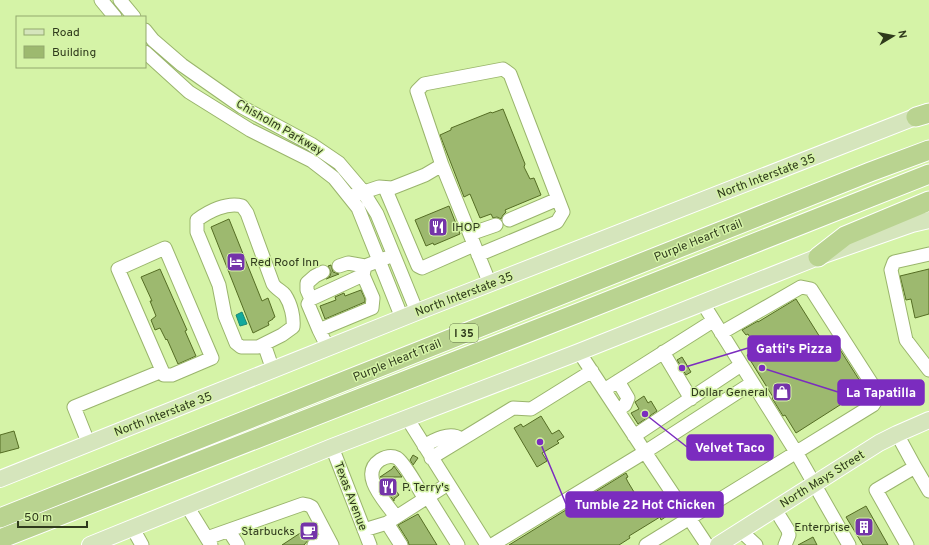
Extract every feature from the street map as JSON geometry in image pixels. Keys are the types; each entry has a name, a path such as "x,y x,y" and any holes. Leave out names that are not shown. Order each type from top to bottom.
{"highway":[{"name":"Purple Heart Trail","path":"0,518 870,172 929,150"},
{"name":"Purple Heart Trail","path":"0,539 929,174"},
{"path":"818,257 845,236 929,201"}],"main road":[{"name":"North Interstate 35","path":"0,479 88,442 925,114"},
{"path":"90,545 107,542 132,527 818,257 912,224 929,220"},
{"name":"North Mays Street","path":"718,545 879,443 929,420"}],"street":[{"path":"101,0 114,16"},
{"path":"120,0 133,16"},
{"name":"Chisholm Parkway","path":"146,31 153,40 182,65 242,107 311,144 339,164 363,192 377,214 393,255 410,315"},
{"name":"Chisholm Parkway","path":"146,53 189,92 250,130 312,161 334,178 350,197 361,215 379,260 410,315"},
{"path":"385,188 418,266 422,268 474,245 557,222 563,212 510,74 503,70 424,84 417,91 442,164 474,245 490,284"},
{"path":"350,197 379,187 392,188 425,174 442,164"},
{"path":"509,220 558,199"},
{"path":"234,204 242,206 247,213 273,284 275,288 285,295 292,312 293,327 282,335 264,344 258,347 248,347 241,346 236,343 225,316 219,285 197,232 197,220 217,208 234,204"},
{"path":"474,245 496,225"},
{"path":"165,248 212,358 172,375 164,375 162,370 118,269 165,248"},
{"path":"929,254 894,262 891,270 906,340 924,354 929,370"},
{"path":"310,299 364,271 379,260 393,255"},
{"path":"319,330 372,308 373,298 364,271 348,263 339,266"},
{"path":"323,272 315,276 307,283 307,290 310,299 308,304 328,348"},
{"path":"646,545 873,405 877,400 877,392 811,289 801,287 721,333"},
{"path":"702,302 796,452 850,545"},
{"path":"604,390 714,320"},
{"path":"264,344 273,370"},
{"path":"579,352 707,545"},
{"path":"663,352 691,399"},
{"path":"634,436 741,364"},
{"path":"88,442 74,407 162,370"},
{"path":"432,458 513,408 531,410 592,371"},
{"path":"618,381 628,398 625,405 618,410"},
{"path":"492,545 645,452 752,383"},
{"path":"407,418 487,545"},
{"path":"897,434 929,491"},
{"path":"424,446 437,438 457,436 461,439"},
{"name":"Texas Avenue","path":"332,447 370,545"},
{"path":"401,545 392,520 371,478 373,466 380,460 392,456 398,458 403,464 458,545"},
{"path":"907,545 876,490 915,467"},
{"path":"364,530 392,520 448,484"},
{"path":"187,506 209,542 229,531 303,504 308,505 312,507 330,541 314,545"},
{"path":"776,509 788,530 789,535 785,545"},
{"path":"132,527 142,545"},
{"path":"229,531 238,545"},
{"path":"741,531 750,545"},
{"path":"741,531 756,545"}],"water":[{"path":"242,312 247,324 240,326 236,315"}],"building":[{"path":"503,109 525,164 524,167 530,179 534,178 541,195 505,210 506,212 501,219 497,217 493,218 491,214 480,218 470,194 464,197 440,135 451,130 451,128 491,112 492,113"},
{"name":"IHOP","path":"449,206 460,234 434,245 433,243 426,246 415,220"},
{"name":"Red Roof Inn","path":"229,219 262,301 268,298 275,317 268,322 269,325 253,333 211,227"},
{"path":"331,265 333,272 339,274 326,279 330,276 331,272 328,266"},
{"path":"160,269 187,330 185,331 196,356 178,364 167,339 166,340 160,328 155,330 151,320 156,316 150,301 152,301 141,277"},
{"path":"929,269 929,314 915,318 911,299 906,300 900,276"},
{"path":"361,290 365,302 325,319 320,306 336,300 335,297 344,293 345,296"},
{"path":"796,299 823,342 832,337 865,389 796,433 785,415 783,416 747,355 757,349 748,334 746,335 742,330"},
{"path":"682,357 691,372 686,375 677,360"},
{"path":"644,396 648,403 651,401 657,411 638,424 631,413 639,409 635,402"},
{"path":"541,416 552,434 559,430 564,437 557,441 559,443 542,453 547,461 537,467 514,428 521,424 523,427"},
{"path":"14,431 19,448 0,453 0,435"},
{"path":"413,455 418,458 413,465 410,460"},
{"path":"394,466 402,477 380,477 392,469"},
{"path":"626,473 628,477 626,478 640,502 651,495 654,496 662,509 665,507 670,514 661,520 660,517 629,536 630,538 619,545 509,545"},
{"path":"391,483 399,495 394,499 394,501 386,490"},
{"name":"Enterprise","path":"866,506 888,545 863,545 846,517"},
{"path":"418,514 437,545 409,545 398,525"},
{"name":"Starbucks","path":"311,526 317,534 310,538 304,545 282,545"},
{"path":"813,537 817,545 798,545"}],"place":[{"name":"IHOP","path":"438,227"},
{"name":"Red Roof Inn","path":"236,262"},
{"name":"Gatti's Pizza","path":"682,368"},
{"name":"La Tapatilla","path":"762,368"},
{"name":"Dollar General","path":"782,392"},
{"name":"Velvet Taco","path":"645,414"},
{"name":"Tumble 22 Hot Chicken","path":"540,442"},
{"name":"P. Terry's","path":"388,487"},
{"name":"Enterprise","path":"864,527"},
{"name":"Starbucks","path":"309,531"}]}
